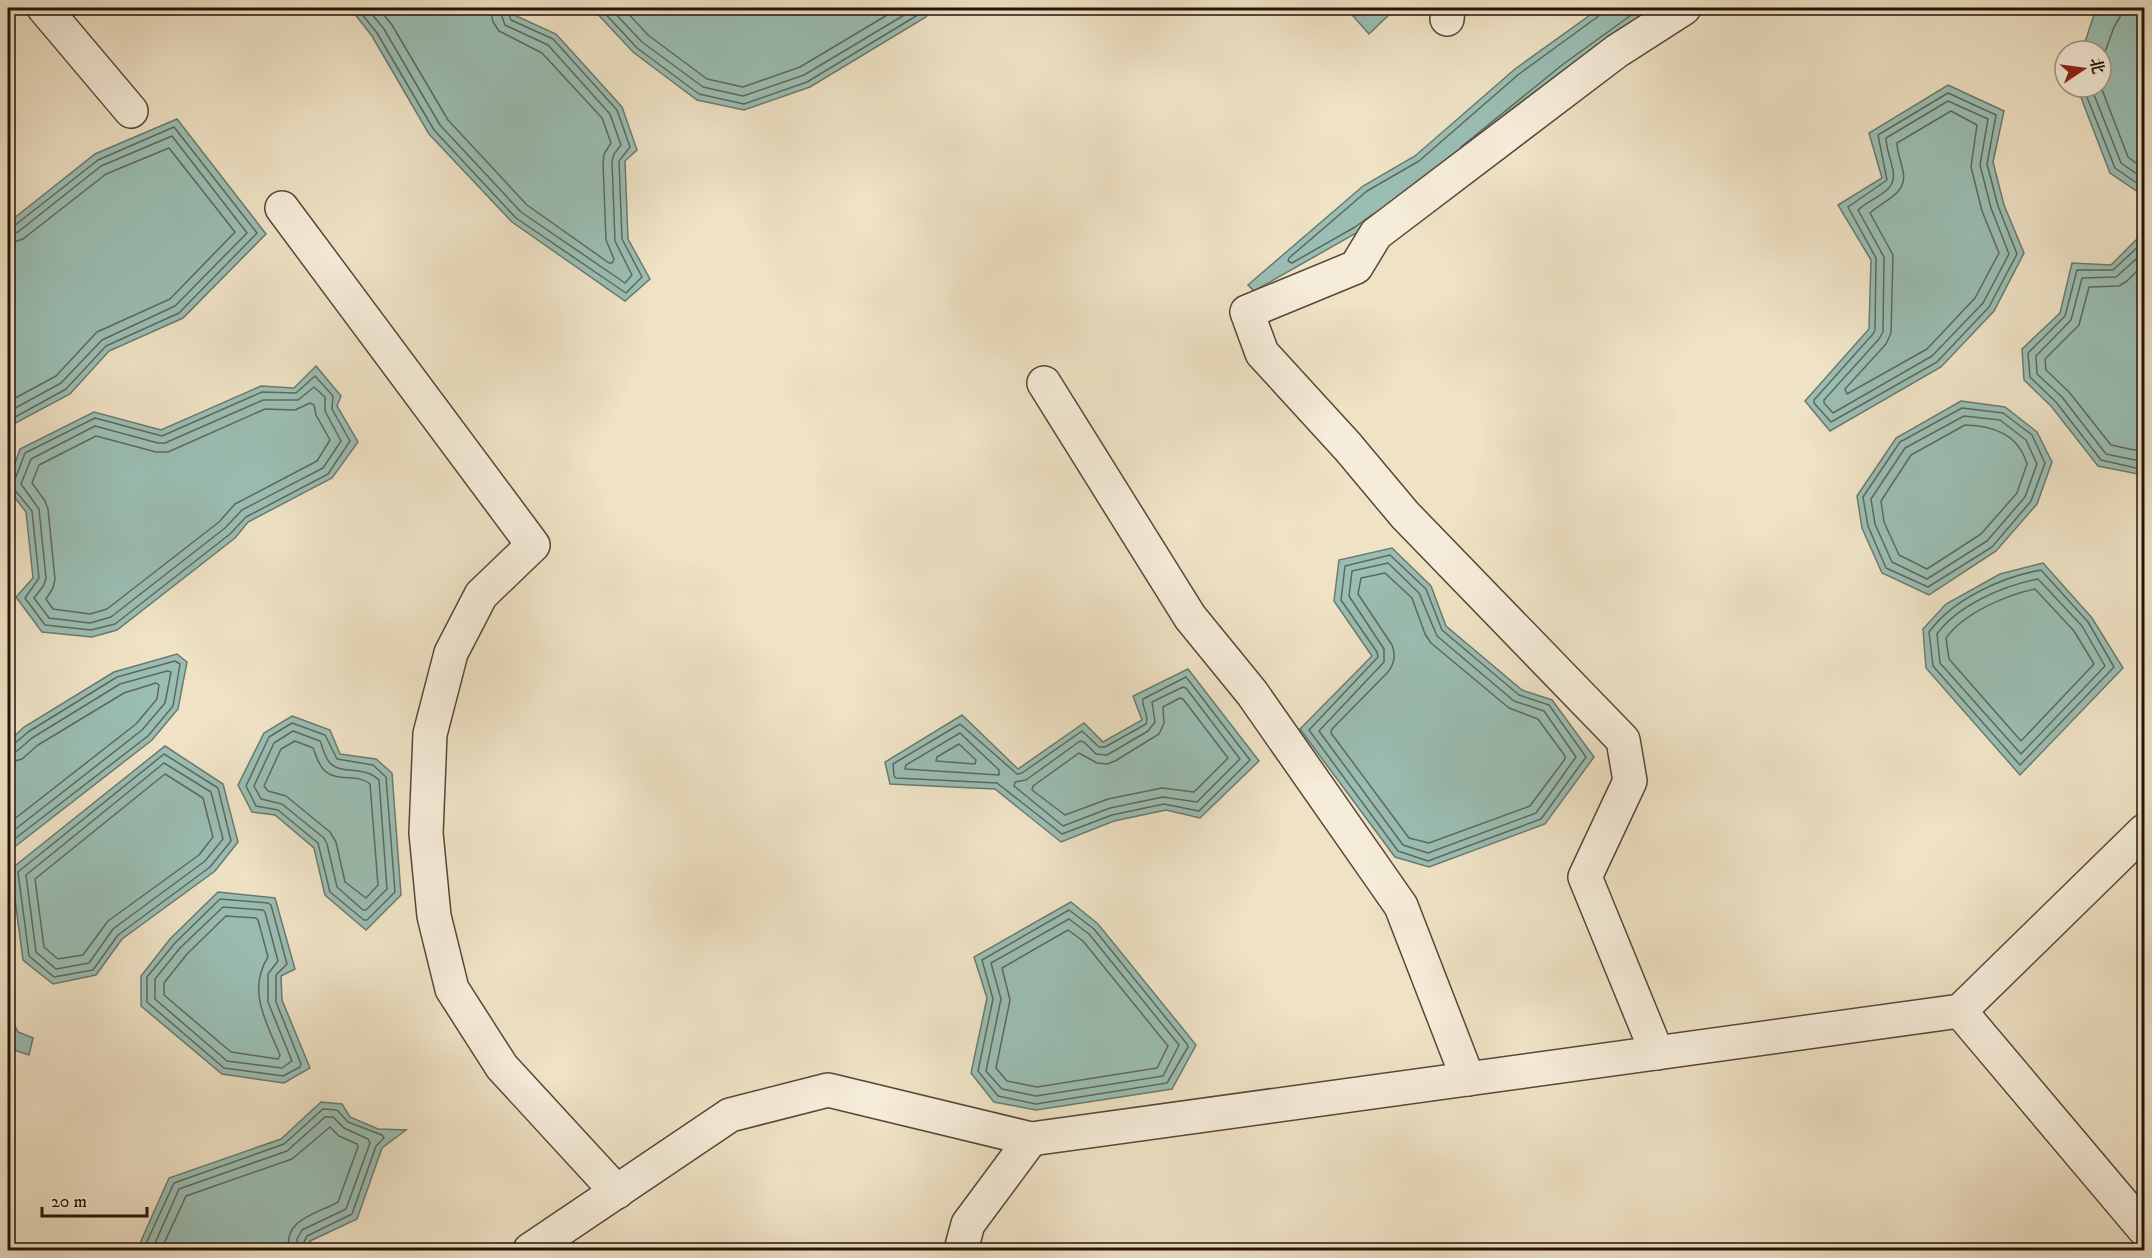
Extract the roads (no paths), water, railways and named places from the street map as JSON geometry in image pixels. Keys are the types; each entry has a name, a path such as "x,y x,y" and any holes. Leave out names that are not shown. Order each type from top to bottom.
{"street":[{"path":"44,8 131,111"},
{"path":"1657,1053 1586,877 1630,781 1623,740 1405,515 1348,447 1262,353 1247,312 1356,267 1376,234 1617,51 1684,8"},
{"path":"282,208 533,545 481,595 451,653 430,734 426,833 434,916 452,989 502,1067 617,1192"},
{"path":"1044,383 1190,617 1252,693 1401,906 1468,1079"},
{"path":"530,1251 730,1115 828,1090 1031,1139 1960,1011 2145,831"},
{"path":"1960,1011 2145,1229"},
{"path":"961,1251 968,1224 1031,1139"}],"water":[{"path":"350,8 511,8 514,15 556,34 622,107 637,150 625,161 628,239 650,279 625,301 512,222 429,134 372,36"},
{"path":"592,8 933,8 926,17 810,87 744,110 697,100 633,52"},
{"path":"1346,8 1396,8 1369,34"},
{"path":"1600,8 1651,8 1565,70 1358,232 1254,291 1248,285 1363,186 1415,156 1515,69"},
{"path":"2101,8 2144,8 2144,196 2110,173 2082,99 2113,99 2113,39 2086,39 2094,15"},
{"path":"1948,85 2004,111 1993,162 2004,205 2024,253 1994,311 1941,367 1830,431 1805,401 1869,329 1871,260 1838,205 1882,178 1869,133"},
{"path":"177,119 266,234 183,318 109,351 70,394 8,427 8,223 95,154"},
{"path":"2140,236 2144,240 2144,470 2138,474 2098,466 2051,406 2024,380 2022,349 2060,313 2072,263 2111,265"},
{"path":"316,366 341,396 337,406 358,442 332,478 248,522 235,538 117,630 92,637 42,632 16,597 33,578 26,512 8,489 20,449 94,412 161,430 261,386 294,388"},
{"path":"1961,401 2005,407 2037,432 2052,462 2037,504 1996,551 1929,595 1882,573 1862,528 1857,496 1896,438"},
{"path":"1392,548 1431,586 1446,626 1522,690 1552,700 1594,757 1545,824 1429,867 1395,857 1300,729 1372,656 1334,601 1339,560"},
{"path":"2043,563 2092,618 2123,668 2020,775 1926,668 1923,629 1946,604 2000,574"},
{"path":"177,654 187,662 178,709 152,740 8,852 8,742 24,727 114,672"},
{"path":"1188,669 1259,761 1200,818 1166,810 1114,821 1061,842 995,789 890,784 885,762 962,715 1018,769 1084,723 1103,742 1142,720 1133,696"},
{"path":"292,716 330,730 340,754 376,759 392,773 401,895 366,930 325,895 314,848 275,815 252,812 238,785 264,733"},
{"path":"165,746 223,784 238,842 215,871 122,939 96,975 53,984 23,960 11,869"},
{"path":"218,892 275,898 295,969 281,976 282,1000 310,1068 284,1083 222,1074 141,1006 141,976 170,939"},
{"path":"1071,902 1098,924 1196,1045 1172,1089 1036,1110 994,1102 971,1073 987,998 974,957"},
{"path":"8,1011 18,1032 33,1038 29,1055 8,1048"},
{"path":"321,1102 342,1104 350,1117 378,1129 406,1130 382,1148 357,1219 310,1241 312,1250 137,1250 169,1178 281,1139"}]}
